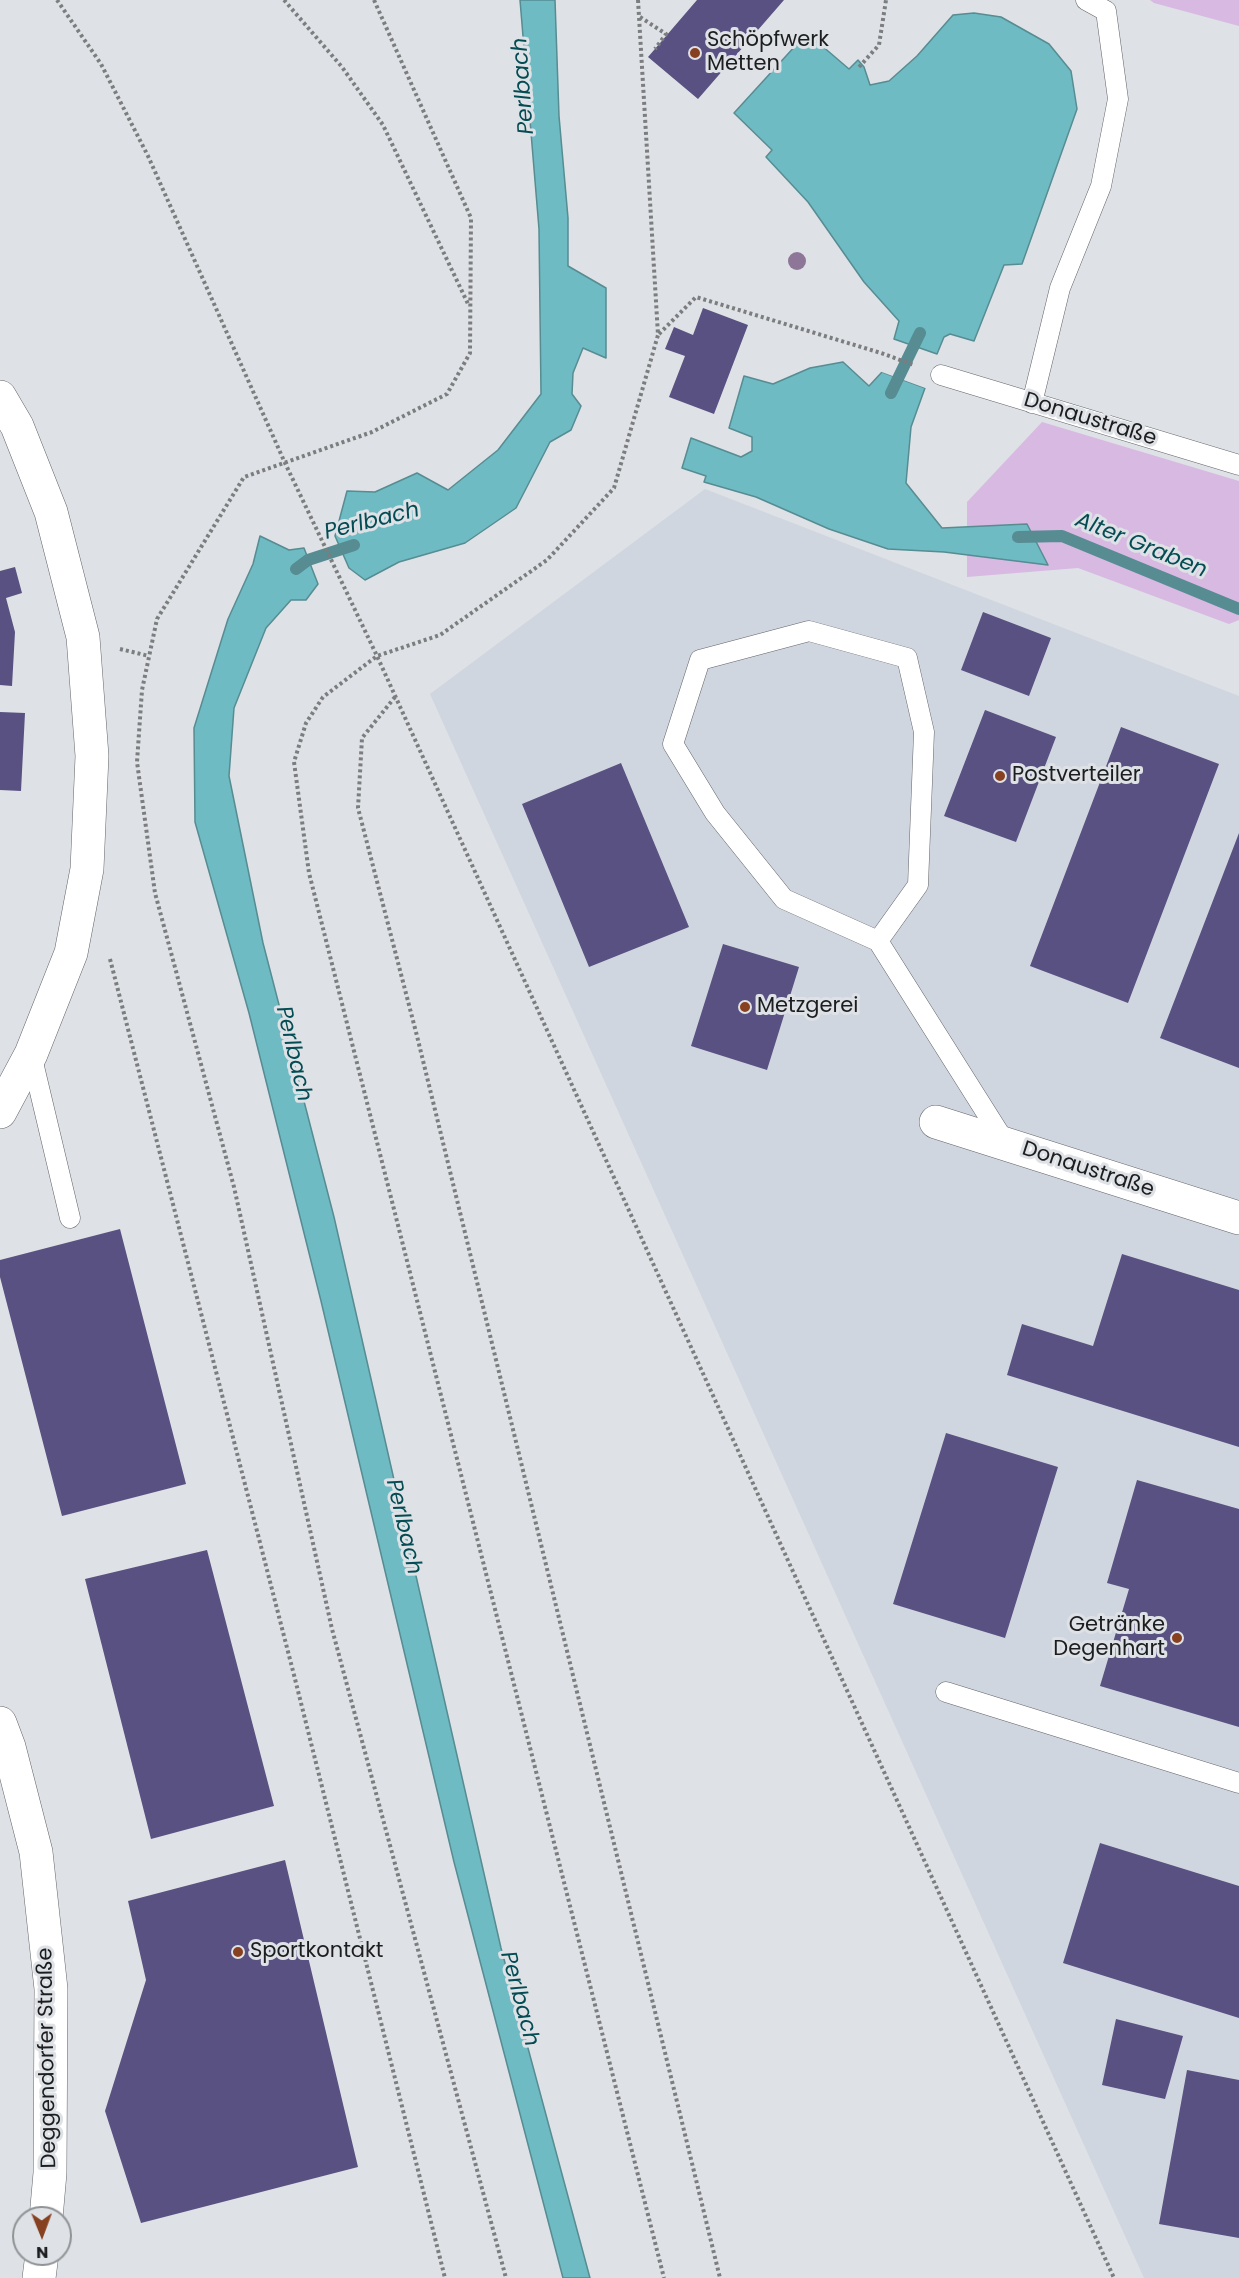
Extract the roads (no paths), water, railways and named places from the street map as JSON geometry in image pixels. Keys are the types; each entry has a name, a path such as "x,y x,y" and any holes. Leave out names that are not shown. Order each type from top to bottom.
{"street":[{"path":"0,397 8,434 51,512 83,637 92,756 87,869 70,953 31,1054 0,1112"},
{"name":"Donaustraße","path":"936,1122 1239,1218"},
{"name":"Deggendorfer Straße","path":"0,1724 9,1747 36,1852 51,1989 51,2173 47,2206"}],"lane":[{"path":"1032,403 1060,288 1101,186 1118,99 1106,11 1086,0"},
{"name":"Donaustraße","path":"941,375 1239,465"},
{"path":"878,940 918,885 924,732 907,658 808,631 700,660 673,744 715,813 784,899 878,940 1006,1144"},
{"path":"31,1054 70,1218"},
{"path":"945,1692 1239,1783"}],"water":[{"path":"520,0 555,0 559,116 568,218 568,266 606,288 606,358 583,348 573,373 572,394 581,406 571,430 550,442 516,508 465,543 399,562 365,580 349,568 335,536 347,491 375,492 417,473 448,490 498,450 541,394 539,229"},
{"path":"974,13 1001,17 1049,44 1071,71 1077,109 1022,264 1004,265 974,341 950,334 944,337 937,354 894,339 899,321 864,282 808,202 766,157 772,150 734,113 807,33 849,69 858,60 864,67 870,85 889,81 917,56 953,15"},
{"path":"843,362 869,386 882,372 925,388 911,427 906,483 942,528 1027,524 1048,565 944,552 888,549 829,529 756,497 704,482 706,476 682,468 691,438 741,457 752,451 752,437 729,428 744,376 773,384 810,368"},
{"path":"260,536 289,550 304,548 318,584 306,600 291,600 266,628 234,708 229,776 263,943 334,1217 501,1948 590,2278 563,2278 454,1862 321,1301 249,1013 195,822 194,728 228,619 253,564"}],"waterway":[{"path":"891,393 920,333"},
{"name":"Alter Graben","path":"1018,537 1062,536 1239,609"},
{"name":"Perlbach","path":"296,569 308,560 354,545"}],"place":[{"name":"Schöpfwerk Metten","path":"695,53"},
{"name":"Postverteiler","path":"1000,776"},
{"name":"Metzgerei","path":"745,1007"},
{"name":"Getränke Degenhart","path":"1177,1638"},
{"name":"Sportkontakt","path":"238,1952"}]}
